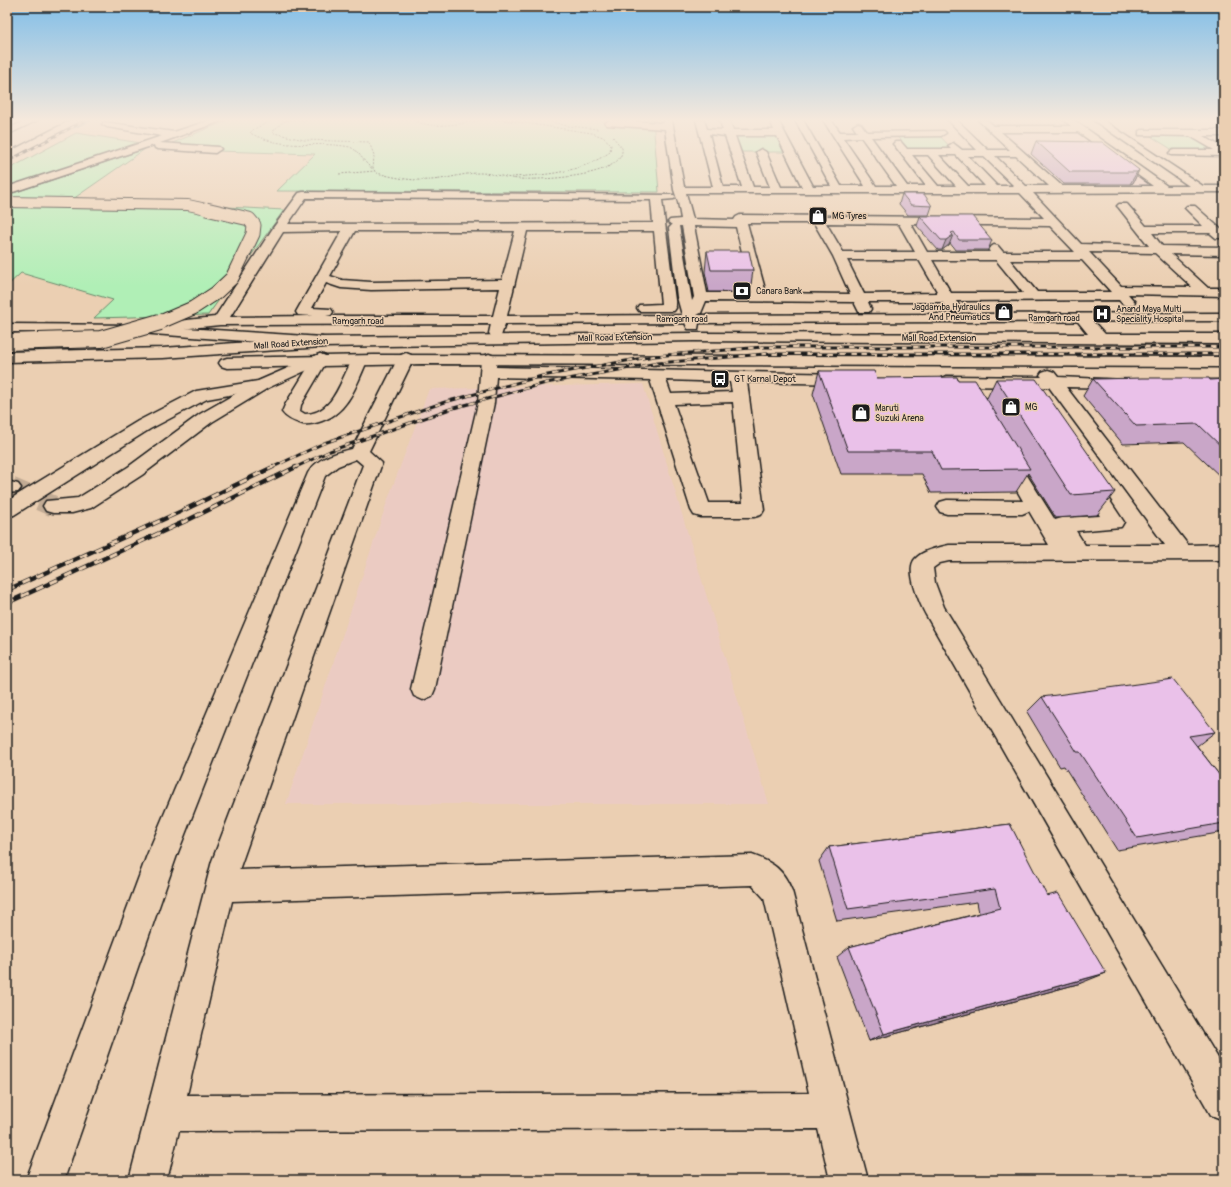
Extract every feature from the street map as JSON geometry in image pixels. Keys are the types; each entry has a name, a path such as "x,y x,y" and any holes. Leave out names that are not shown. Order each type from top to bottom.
{"main road":[{"path":"7,191 55,175"},
{"path":"676,175 679,196 687,222 701,297 692,319"},
{"path":"715,175 719,190"},
{"path":"744,175 749,190"},
{"path":"771,175 777,190"},
{"path":"802,175 809,190"},
{"path":"830,175 838,190"},
{"path":"863,175 873,190"},
{"path":"893,175 904,190"},
{"path":"924,175 936,190"},
{"path":"950,175 967,197"},
{"path":"982,175 995,190"},
{"path":"1009,175 1024,190 1041,201 1054,222 1142,318"},
{"path":"1047,175 1063,188"},
{"path":"1096,188 1146,186 1132,175"},
{"path":"1145,175 1164,189"},
{"path":"1174,175 1187,185 1201,189 1224,189"},
{"path":"985,179 1014,180"},
{"path":"694,337 692,319 684,297 671,204 679,196 719,190 936,190 967,197 995,190 1063,188 1164,189 1211,180 1224,189"},
{"path":"1141,182 1154,182"},
{"path":"1187,185 1195,203 1214,229 1224,238"},
{"path":"1096,188 1107,201 1128,204 1142,230 1158,250 1205,292"},
{"path":"220,321 279,228 303,195 679,196 948,201"},
{"path":"381,196 371,211 356,227 303,312 501,315 669,308 656,197"},
{"path":"437,227 450,196"},
{"path":"594,227 595,196"},
{"path":"1018,201 1041,201"},
{"path":"7,202 188,205 249,219 254,225 253,234 232,278 216,293 193,308 152,326 102,339 7,342"},
{"path":"737,204 749,258 760,297"},
{"path":"674,222 818,220 1054,222"},
{"path":"818,220 839,256 858,298 870,319"},
{"path":"903,220 960,318"},
{"path":"972,221 1033,296"},
{"path":"494,340 522,227"},
{"path":"279,228 660,227"},
{"path":"1142,230 1214,229"},
{"path":"839,256 999,256 1158,250 1224,251"},
{"path":"694,257 710,258"},
{"path":"733,258 749,258"},
{"path":"323,278 341,284 371,286 508,284"},
{"path":"701,297 858,298 1224,292"},
{"name":"Ramgarh road","path":"140,329 220,321 501,315 692,319 1224,317"},
{"path":"1082,318 1101,339"},
{"path":"7,328 140,329 322,342"},
{"name":"Mall Road Extension","path":"7,357 52,358 164,353 322,342 694,337 1224,339"},
{"path":"359,454 406,358"},
{"name":"Mall Road Extension","path":"7,371 46,371 320,359 406,358 488,366 1038,361 1224,362"},
{"path":"320,359 293,405 291,412 298,417 313,419 331,411 340,401 360,359"},
{"path":"53,506 72,506 84,504 135,471 206,418 262,385 320,359"},
{"path":"1038,361 1182,552"},
{"path":"423,689 486,403 488,366 656,375 864,380"},
{"path":"656,375 701,510 754,510 738,377"},
{"path":"957,389 982,391 986,394 1028,392 1054,383 1139,383"},
{"path":"7,510 144,425 202,395 262,385"},
{"path":"664,399 740,397"},
{"path":"995,447 1063,552 1022,507 995,447"},
{"path":"45,1180 162,854 317,473 335,459 359,454 373,462 227,861 148,1180"},
{"path":"1076,464 1114,522 1137,552"},
{"path":"947,507 1022,507"},
{"path":"1063,552 1062,525 1114,522"},
{"path":"1222,554 1182,552 949,553 933,557 922,564 924,583 934,609 1224,1102"},
{"path":"221,886 752,870 763,874 777,891 849,1180"},
{"path":"165,1113 832,1111"}],"path":[{"path":"387,175 415,180 433,180 461,175"},
{"path":"496,175 553,180 574,175"},
{"path":"504,177 522,175"}],"shaded area":[{"path":"1051,175 1137,175 1153,187 1063,187"},
{"path":"643,384 769,804 286,804 388,499 429,389"}],"green space":[{"path":"7,175 47,175 7,189"},
{"path":"66,175 107,175 73,199 284,210 208,315 94,318 113,300 21,273 7,286 7,195"},
{"path":"293,175 658,175 659,192 277,191"}],"building":[{"path":"902,194 924,194 932,206 911,205"},
{"path":"920,216 972,216 992,240 959,240 954,232 951,233 953,235 946,240 941,240"},
{"path":"707,251 749,251 753,270 711,270"},
{"path":"819,371 874,371 877,378 957,377 958,380 975,380 1030,469 941,470 932,451 848,451"},
{"path":"996,379 1036,379 1115,492 1071,495"},
{"path":"1093,379 1224,379 1224,449 1198,424 1136,426"},
{"path":"1173,679 1215,732 1189,736 1224,781 1224,823 1137,838 1080,752 1077,752 1042,697"},
{"path":"1010,824 1047,896 1058,893 1106,973 884,1034 849,947 1000,908 995,889 848,909 829,847"}],"tunnel":[{"path":"11,488 53,506"}],"railway":[{"path":"271,468 324,443 445,402 542,376 654,356 763,347 1224,347"},
{"path":"294,468 330,451 450,409 546,383 658,363 765,354 1224,354"},
{"path":"7,590 184,510 273,467"},
{"path":"7,603 190,519 296,467"}],"place":[{"name":"MG Tyres","path":"818,216"},
{"name":"Canara Bank","path":"742,291"},
{"name":"Jagdamba Hydraulics And Pneumatics","path":"1004,312"},
{"name":"Anand Maya Multi Speciality Hospital","path":"1102,314"},
{"name":"GT Karnal Depot","path":"720,379"},
{"name":"MG","path":"1011,407"},
{"name":"Maruti Suzuki Arena","path":"861,413"}]}
